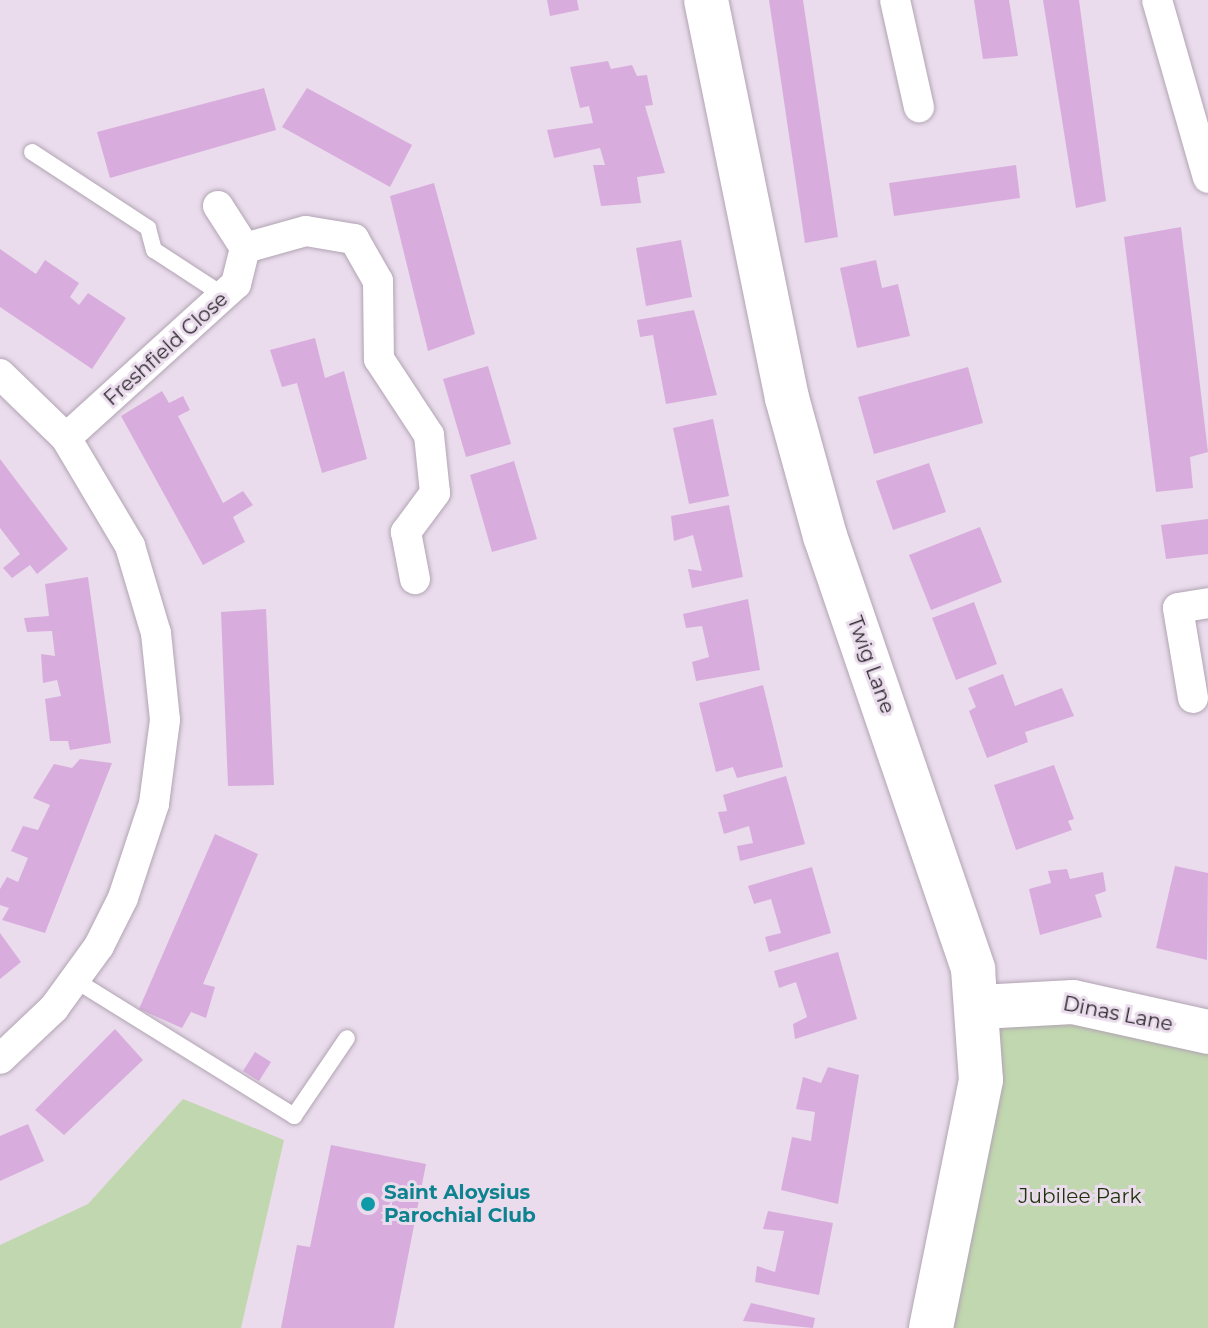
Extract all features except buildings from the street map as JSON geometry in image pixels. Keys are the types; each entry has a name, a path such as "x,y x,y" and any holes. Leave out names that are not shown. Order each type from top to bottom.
{"street":[{"name":"Twig Lane","path":"706,0 787,398 825,536 965,931 980,1007 981,1080 931,1328"},
{"path":"895,0 919,107"},
{"path":"1157,0 1196,90 1208,178"},
{"path":"218,206 245,248 306,231 354,239 378,281 379,359 429,435 435,493 406,532 415,579"},
{"name":"Freshfield Close","path":"66,438 226,297 242,271 245,248"},
{"path":"0,374 66,438 110,507 145,588 165,720 157,790 141,852 99,946 75,980 0,1059"},
{"path":"1193,698 1178,608 1208,603"},
{"name":"Dinas Lane","path":"980,1007 1073,1002 1208,1032"}],"lane":[{"path":"32,152 148,228 154,250 226,297"},
{"path":"75,980 294,1116 347,1038"}],"green space":[{"name":"Jubilee Park","path":"980,1007 1208,1030 1208,1328 929,1328"},
{"path":"183,1099 284,1140 241,1328 0,1328 0,1245 88,1204"}],"place":[{"name":"Saint Aloysius Parochial Club","path":"368,1204"}]}
